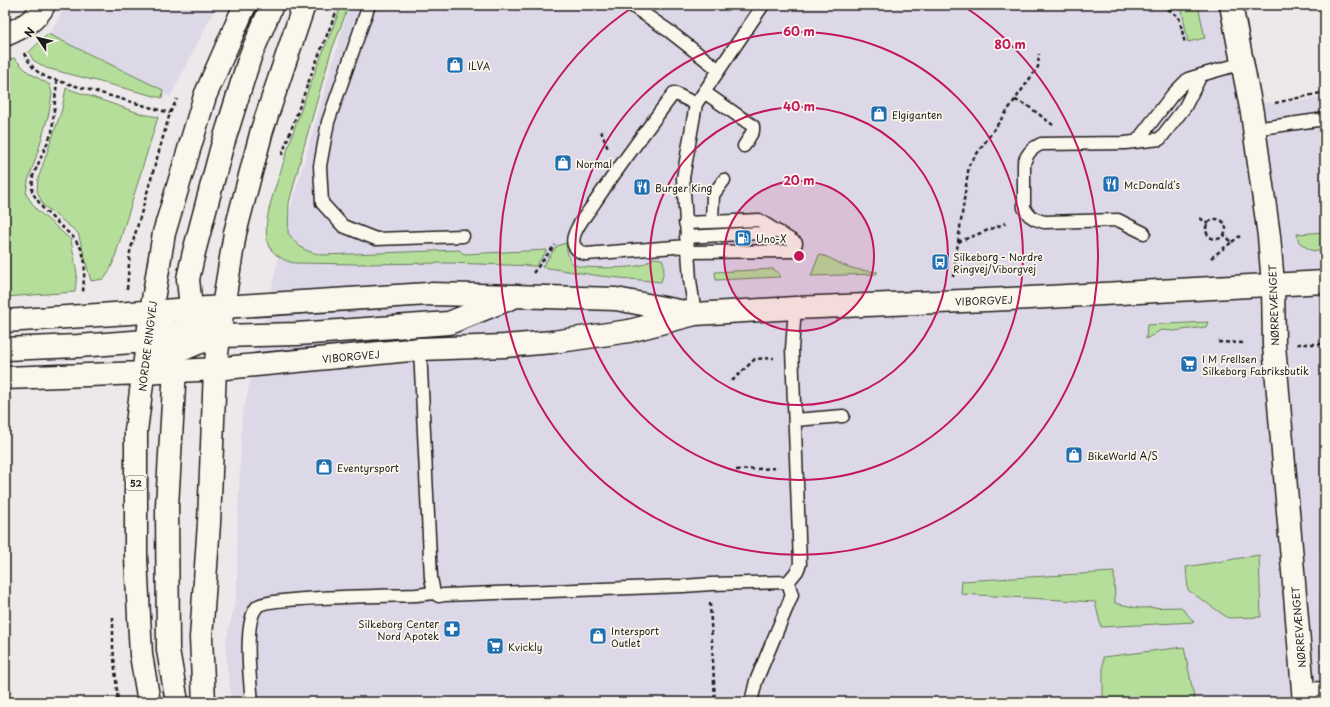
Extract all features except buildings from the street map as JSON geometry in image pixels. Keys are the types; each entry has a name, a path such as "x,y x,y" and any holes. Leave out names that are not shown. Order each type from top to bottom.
{"main road":[{"name":"NORDRE RINGVEJ","path":"149,702 141,655 136,558 136,431 146,342 164,233 205,96 245,5"},
{"path":"215,369 203,355 194,326 188,279 221,150 250,58 272,5"},
{"name":"NØRREVÆNGET","path":"1231,5 1251,107 1269,236 1273,284 1274,345 1311,696"},
{"path":"204,702 201,638 209,523 215,369 223,307 235,233 262,130 305,8"},
{"path":"8,33 20,29 39,12"},
{"name":"VIBORGVEJ","path":"174,353 215,369 420,349 504,346 553,342 629,331 695,314 1325,282"},
{"name":"VIBORGVEJ","path":"5,321 151,312 194,326 223,307 428,294 616,299 695,314"},
{"path":"194,326 219,336 297,334 449,323 516,296"},
{"path":"151,312 160,319 174,353 167,506 168,650 176,702"},
{"path":"5,378 143,373 153,364 174,353 194,326"},
{"path":"5,349 160,340 174,353"}],"lane":[{"path":"369,5 328,122 320,166 322,203 343,226 376,239 463,236"},
{"path":"631,5 719,70"},
{"path":"695,314 690,280 683,178 696,104 763,5"},
{"path":"1137,141 1173,94 1188,78 1243,63"},
{"path":"1144,233 1118,220 1044,222 1035,219 1029,215 1024,208 1024,162 1026,156 1035,146 1042,144 1124,143 1160,139 1185,106 1201,75"},
{"path":"704,92 753,126 753,131 744,146"},
{"path":"696,104 674,93 605,187 577,229 574,238 576,248 580,252 586,254 687,245 779,232"},
{"path":"1254,129 1325,119"},
{"path":"712,222 713,195 724,180"},
{"path":"685,223 759,220 779,232 796,247 687,245"},
{"path":"788,582 800,564 796,420 792,349 795,308"},
{"path":"420,349 431,578 434,593"},
{"path":"796,420 843,416"},
{"path":"252,702 250,623 258,606 264,603 289,600 434,593 439,596 788,582"},
{"path":"751,702 756,681 792,595 788,582"}],"path":[{"path":"1162,5 1179,18 1185,44"},
{"path":"8,33 32,68 39,73 57,80 170,113"},
{"path":"950,301 969,165 1038,67 1039,54"},
{"path":"57,80 52,132 33,176 32,192 44,210 74,238 82,250 85,263 79,316"},
{"path":"1251,107 1325,92"},
{"path":"1015,100 1028,106 1057,128"},
{"path":"1200,218 1208,224"},
{"path":"1212,220 1221,221 1226,229 1224,235 1218,239 1212,238 1206,230 1208,224 1212,220"},
{"path":"958,242 1006,223"},
{"path":"1224,235 1232,242"},
{"path":"1211,258 1240,236"},
{"path":"1218,342 1246,343"},
{"path":"1296,344 1325,344"},
{"path":"732,381 755,359 768,358"},
{"path":"736,470 777,468"},
{"path":"711,584 710,605 714,702"}],"shaded area":[{"path":"66,5 217,5 170,97 49,35"},
{"path":"351,5 1244,5 1262,102 1283,103 1325,97 1325,555 1319,555 1324,702 232,702 226,661 226,641 237,593 237,539 242,416 287,221 346,16"}],"green space":[{"path":"342,5 349,5 330,55 303,150 289,203 288,233 302,248 322,255 459,250 464,254 547,250 536,266 449,263 294,263 286,261 272,251 268,244 266,225 272,198 304,102"},
{"path":"1181,5 1198,5 1205,38 1188,42"},
{"path":"48,34 163,90 162,98 46,68 33,60 29,52"},
{"path":"14,58 28,72 50,85 52,94 49,113 28,181 26,194 36,209 71,240 77,273 75,292 5,297 5,60"},
{"path":"66,88 142,114 158,117 114,260 104,279 91,281 78,233 43,205 37,191 38,179 62,109"},
{"path":"1325,232 1325,252 1310,250 1299,242 1297,234"},
{"path":"566,243 568,256 571,261 575,265 580,266 605,268 632,267 639,266 653,258 662,259 664,267 661,282 600,276 542,267 557,246"},
{"path":"819,255 842,265 866,271 878,272 876,274 811,276"},
{"path":"773,269 779,273 780,277 716,280 715,272"},
{"path":"1208,322 1206,327 1174,331 1161,330 1146,339 1147,325"},
{"path":"1259,555 1261,617 1228,618 1188,590 1186,567"},
{"path":"1114,572 1115,603 1138,608 1181,607 1194,622 1101,627 1095,602 961,594 962,581"},
{"path":"1184,647 1195,702 1103,702 1103,657"}],"place":[{"name":"ILVA","path":"455,65"},
{"name":"Elgiganten","path":"879,114"},
{"name":"Normal","path":"563,163"},
{"name":"McDonald's","path":"1111,184"},
{"name":"Burger King","path":"642,187"},
{"name":"Uno-X","path":"743,238"},
{"name":"Silkeborg - Nordre Ringvej/Viborgvej","path":"940,262"},
{"name":"I M Frellsen Silkeborg Fabriksbutik","path":"1189,364"},
{"name":"BikeWorld A/S","path":"1074,455"},
{"name":"Eventyrsport","path":"324,467"},
{"name":"Silkeborg Center Nord Apotek","path":"452,629"},
{"name":"Intersport Outlet","path":"598,636"},
{"name":"Kvickly","path":"495,646"}]}
